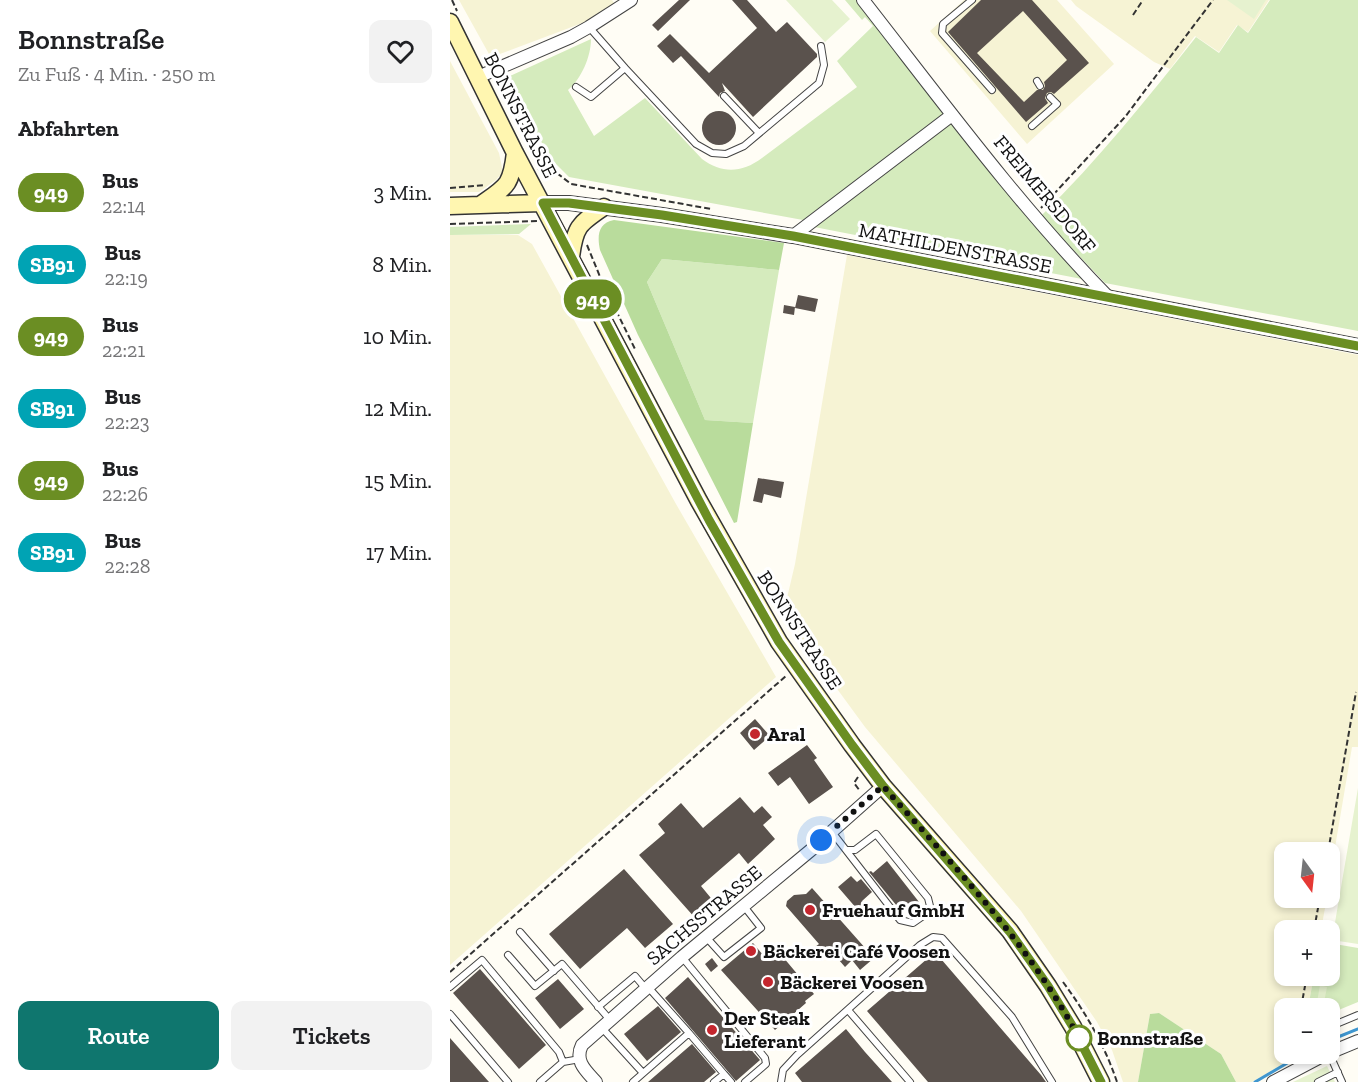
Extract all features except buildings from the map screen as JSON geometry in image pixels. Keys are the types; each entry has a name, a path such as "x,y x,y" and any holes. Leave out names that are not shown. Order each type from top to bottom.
{"main road":[{"name":"BONNSTRASSE","path":"450,22 484,75 515,153 740,577 796,667 883,786 1010,932 1048,986 1073,1027 1101,1082"},
{"path":"480,205 508,183 512,174 515,153"},
{"path":"450,206 543,203"},
{"path":"571,258 573,237 579,226 604,207"}],"street":[{"path":"484,75 589,27 630,0"},
{"name":"FREIMERSDORF","path":"863,0 952,115 1034,214 1109,298"},
{"path":"793,236 952,115"},
{"name":"MATHILDENSTRASSE","path":"543,203 604,207 793,236 1358,346"},
{"name":"SACHSSTRASSE","path":"580,1059 579,1052 582,1045 883,786"},
{"path":"1340,1047 1358,1041"},
{"path":"580,1059 582,1066 596,1082"},
{"path":"1273,1082 1305,1064"}],"lane":[{"path":"972,0 944,24 942,33 992,90"},
{"path":"589,27 696,144 712,153 726,154 744,146 807,96 819,83 824,65 821,46"},
{"path":"576,87 591,97 625,68"},
{"path":"724,96 759,133"},
{"path":"1032,126 1057,104 1050,97"},
{"path":"832,831 900,920 913,923 926,914 930,906 928,898 876,834 855,850 848,850"},
{"path":"706,937 724,957 761,928 742,905"},
{"path":"519,932 554,971"},
{"path":"781,1082 783,1070 797,1054 920,945 933,937 942,938 1012,1017 1052,1082"},
{"path":"508,955 535,986 562,964 598,1007 606,1024 643,1073"},
{"path":"682,957 765,1058 766,1064 745,1082"},
{"path":"450,987 482,960 560,1052 563,1062"},
{"path":"598,1007 635,976 731,1082"},
{"path":"848,1010 910,1082"},
{"path":"450,1014 508,1082"},
{"path":"1340,1022 1358,1015"},
{"path":"633,1082 689,1033"},
{"path":"540,1082 563,1062 580,1059"},
{"path":"1335,1064 1342,1082"},
{"path":"1318,1082 1338,1072"},
{"path":"714,1082 724,1074"}],"path":[{"path":"1133,15 1143,0"},
{"path":"1034,214 1078,171 1125,117 1213,0"},
{"path":"484,75 549,167 571,184"},
{"path":"450,188 508,183"},
{"path":"450,224 515,221"},
{"path":"587,244 603,284 638,354"},
{"path":"450,972 796,667"},
{"path":"1330,842 1356,692"}],"shaded area":[{"path":"459,0 612,0 615,4 585,22 497,55 489,54"},
{"path":"964,0 1057,0 1114,64 1027,144 930,31"},
{"path":"1071,0 1269,0 1248,32 1237,25 1219,52 1195,36 1170,69 1154,62 1076,6"},
{"path":"450,61 499,153 503,172 479,192 450,192"},
{"path":"450,235 518,235 532,244 676,504 776,677 450,965"},
{"path":"847,255 1358,355 1358,747 1352,747 1336,842 1274,842 1274,908 1325,908 1323,920 1274,920 1274,986 1312,986 1310,998 1274,998 1274,1064 1284,1064 1252,1082 1236,1082 1221,1054 1159,1013 1150,1014 1138,1082 1123,1082 1112,1050 1097,1022 1021,911 865,727 783,615 795,564"}],"green space":[{"path":"786,0 832,0 850,19 825,42"},
{"path":"845,0 857,0 946,114 803,220 569,177 552,160 505,80 591,39 584,67 568,90 594,136 645,98 702,159 724,169 740,169 762,158 857,87 837,61 873,26 865,17 862,20"},
{"path":"1227,0 1266,0 1254,19"},
{"path":"1270,0 1358,0 1358,331 1105,283 1041,216 1102,151 1196,37 1219,53 1238,25 1248,33"},
{"path":"951,121 1087,280 809,226"},
{"path":"614,220 784,243 779,270 662,259 647,282 705,420 753,423 737,522 734,523 638,335 600,250 600,231 605,224"},
{"path":"531,224 519,234 450,235 450,227"},
{"path":"662,259 779,270 753,423 705,420 647,282"},
{"path":"1358,788 1358,944 1340,941 1340,920 1335,920 1337,908 1340,908 1340,893"},
{"path":"1340,945 1358,948 1358,1002 1340,1009 1340,998 1310,998 1312,986 1340,986"},
{"path":"1320,986 1327,987 1325,998 1318,998"},
{"path":"1159,1013 1221,1054 1236,1082 1138,1082 1150,1014"},
{"path":"1327,1066 1335,1082 1293,1082"}],"waterway":[{"path":"1340,1036 1358,1029"},
{"path":"1255,1082 1286,1064"}],"bus line":[{"name":"949","path":"1101,1082 1073,1027 1048,986 1010,932 883,786 779,642 709,520 543,203 569,203 662,215 793,236 1358,346"}],"place":[{"name":"Aral","path":"755,734"},
{"name":"Fruehauf GmbH","path":"810,910"},
{"name":"Bäckerei Café Voosen","path":"751,951"},
{"name":"Bäckerei Voosen","path":"768,982"},
{"name":"Der Steak Lieferant","path":"712,1030"},
{"name":"Bonnstraße","path":"1079,1038"}],"route":[{"path":"821,840 883,786 1010,932 1048,986 1079,1038"}]}
